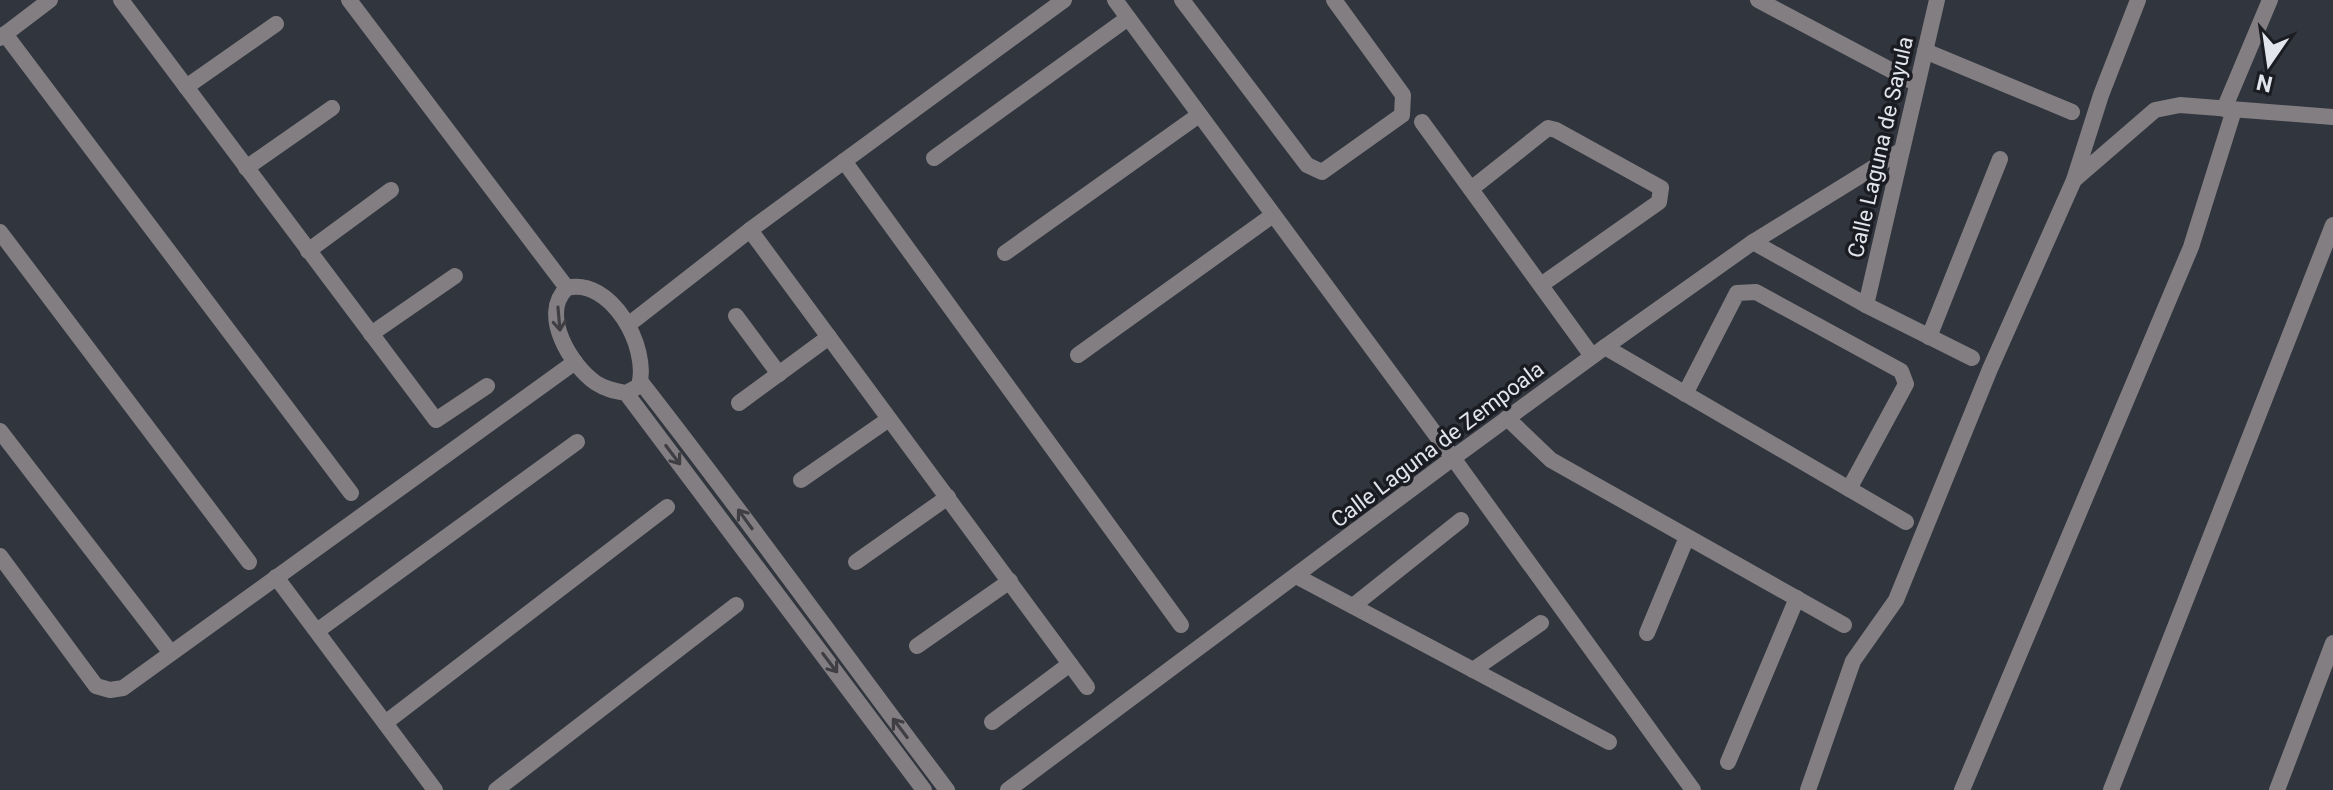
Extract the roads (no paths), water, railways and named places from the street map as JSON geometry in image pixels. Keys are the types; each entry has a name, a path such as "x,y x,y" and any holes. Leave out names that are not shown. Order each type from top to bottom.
{"street":[{"path":"50,0 2,36 351,493"},
{"path":"349,0 567,288"},
{"path":"628,325 750,230 1064,0"},
{"path":"1115,0 1693,790"},
{"path":"1182,0 1307,165 1322,172 1402,115 1404,103 1403,95 1334,0"},
{"path":"1758,0 1917,84"},
{"name":"Calle Laguna de Sayula","path":"1866,305 1937,0"},
{"path":"1808,790 1853,661 1896,600 1990,369 2074,180 2101,95 2138,0"},
{"path":"1962,790 2191,247 2229,110 2270,0"},
{"path":"128,3 186,87 436,420 487,386"},
{"path":"934,158 1128,18"},
{"path":"186,87 276,24"},
{"path":"1925,51 2072,112"},
{"path":"2074,180 2155,110 2180,105 2333,117"},
{"path":"246,168 332,108"},
{"path":"1005,253 1199,115"},
{"path":"1422,122 1541,285 1598,352 1685,394 1906,522"},
{"path":"1471,189 1548,128 1661,188 1659,202 1541,285"},
{"name":"Calle Laguna de Zempoala","path":"1008,790 1598,352 1753,242 1902,150"},
{"path":"1929,337 2000,159"},
{"path":"844,161 1181,625"},
{"path":"308,251 391,190"},
{"path":"1078,355 1273,215"},
{"path":"2111,790 2333,225"},
{"path":"750,230 1087,687"},
{"path":"0,232 249,562"},
{"path":"1753,242 1866,305 1972,358"},
{"path":"371,334 455,276"},
{"path":"588,287 606,300 628,325 642,358 639,386 626,393 598,384 575,362 557,322 561,293 567,288 588,287"},
{"path":"1685,394 1737,293 1747,291 1756,292 1901,371 1906,384 1849,489"},
{"path":"736,316 779,374"},
{"path":"739,403 829,337"},
{"path":"0,556 96,686 110,690 123,688 575,362"},
{"path":"640,381 949,790 957,790"},
{"path":"626,393 924,790"},
{"path":"1507,418 1551,460 1844,625"},
{"path":"801,480 889,419"},
{"path":"0,431 171,653"},
{"path":"317,631 577,442"},
{"path":"856,562 948,497"},
{"path":"385,723 667,507"},
{"path":"1353,606 1461,520"},
{"path":"1647,633 1687,537"},
{"path":"1296,576 1609,742"},
{"path":"276,577 435,790"},
{"path":"917,646 1010,581"},
{"path":"1728,762 1797,598"},
{"path":"496,790 736,605"},
{"path":"1473,670 1541,623"},
{"path":"2277,790 2333,643"},
{"path":"992,722 1070,664"}]}
